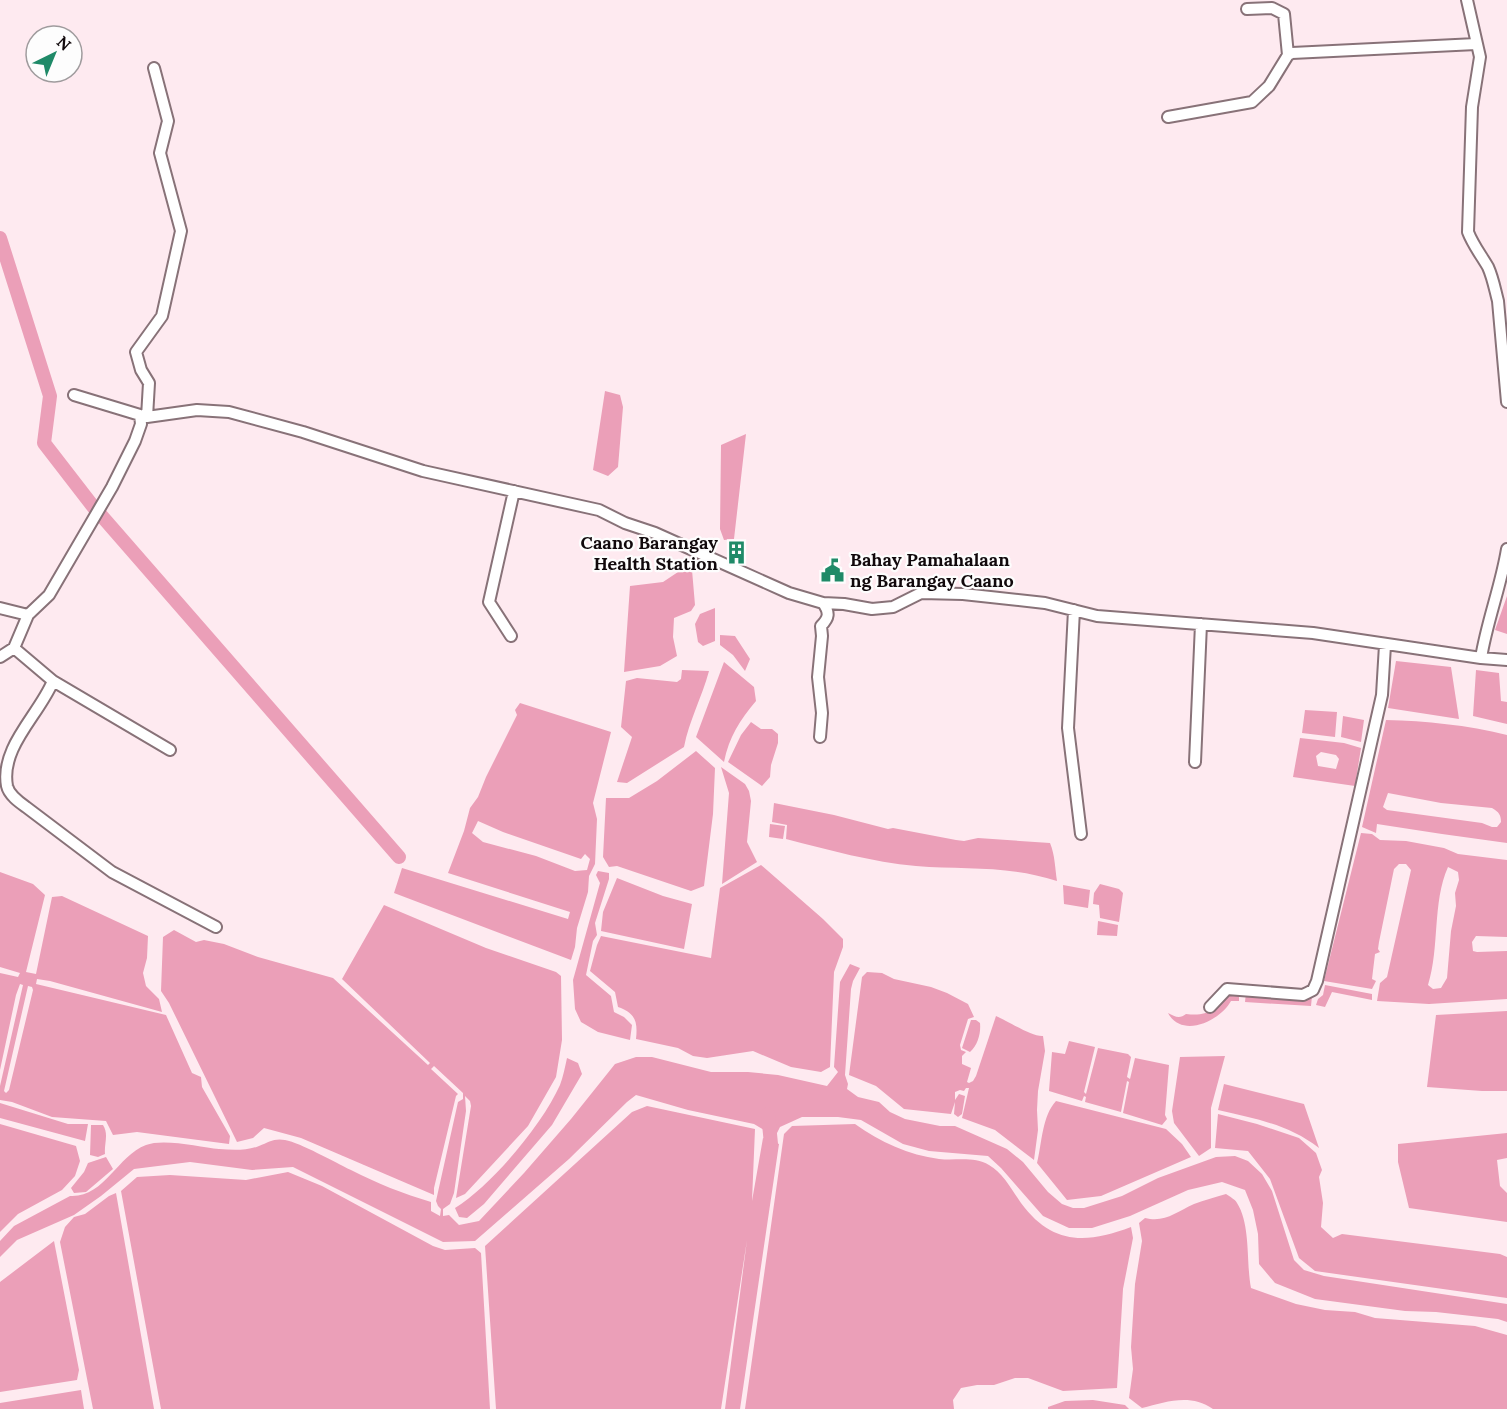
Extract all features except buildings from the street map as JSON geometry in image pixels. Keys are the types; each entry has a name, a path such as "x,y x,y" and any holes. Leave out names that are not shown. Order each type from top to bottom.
{"street":[{"path":"1467,0 1480,57 1472,107 1468,232 1488,268 1498,301 1507,402"},
{"path":"1168,117 1252,102 1269,86 1288,55 1284,14 1272,8 1247,9"},
{"path":"1288,55 1476,44"},
{"path":"0,657 14,648 28,615 49,596 112,487 135,441 144,416 149,383 141,370 136,352 162,316 181,231 160,153 168,121 154,68"},
{"path":"74,395 144,416 196,410 229,412 303,432 423,471 599,510 789,593 823,603 872,609 893,607 921,593 953,594 1045,603 1097,616 1313,633 1385,645 1507,660"},
{"path":"511,636 489,602 514,491"},
{"path":"1481,658 1484,638 1500,588 1507,549"},
{"path":"820,736 822,713 818,677 821,626 827,621 828,613 823,603"},
{"path":"0,608 28,615"},
{"path":"1074,610 1068,728 1081,834"},
{"path":"1195,762 1201,624"},
{"path":"1210,1007 1227,989 1304,995 1313,990 1317,981 1382,694 1385,645"},
{"path":"14,648 52,681 170,750"},
{"path":"52,681 46,696 12,748 8,759 7,788 26,807 112,872 216,927"}],"shaded area":[{"path":"605,391 620,395 623,407 618,467 608,476 593,470"},
{"path":"746,434 734,539 724,540 720,529 721,445"},
{"path":"681,570 692,570 695,605 691,611 674,618 673,637 677,656 660,666 624,672 630,586 663,582"},
{"path":"1507,596 1507,634 1495,630"},
{"path":"715,608 715,641 703,646 698,642 695,624 700,614"},
{"path":"720,635 735,636 750,659 745,671 733,655 720,645"},
{"path":"1396,661 1451,667 1459,719 1388,708"},
{"path":"724,662 754,687 756,701 736,729 724,762 696,737"},
{"path":"682,670 709,671 684,747 627,783 617,782 632,737 621,727 626,681 637,678 677,682 681,679"},
{"path":"1476,670 1499,673 1501,701 1507,702 1507,724 1473,716"},
{"path":"520,703 611,732 593,803 597,819 595,864 589,876 588,892 577,928 571,960 394,893 402,868 568,919 570,912 448,873 470,808 478,797 517,715 515,710","holes":["478,821 581,859 585,854 590,859 587,870 575,871 536,856 483,842 472,833"]},
{"path":"1305,710 1337,712 1335,737 1302,733"},
{"path":"1343,716 1364,720 1361,742 1341,737"},
{"path":"1386,720 1446,724 1507,735 1507,843 1377,824 1376,833 1362,827","holes":["1388,793 1441,803 1492,808 1501,817 1501,822 1497,827 1492,827 1482,823 1387,810 1383,807"]},
{"path":"751,722 761,729 772,729 778,734 770,777 762,786 728,762 741,735"},
{"path":"1300,738 1344,743 1361,748 1355,786 1293,777","holes":["1321,752 1336,755 1339,759 1336,769 1318,766 1316,756"]},
{"path":"696,751 715,768 713,814 704,886 691,891 617,866 609,867 603,857 606,798 629,798 657,781"},
{"path":"721,767 745,784 749,791 751,801 747,842 757,862 722,884 729,793"},
{"path":"774,803 888,829 956,840 978,838 1050,843 1057,881 1004,870 916,866 883,862 786,839 787,825 772,822"},
{"path":"770,824 785,826 783,839 769,837"},
{"path":"1361,833 1372,834 1380,840 1406,841 1444,848 1458,854 1507,860 1507,937 1476,936 1472,942 1473,951 1507,951 1507,999 1429,1004 1377,1001 1380,983 1387,977 1411,870 1406,864 1399,864 1394,869 1379,942 1380,952 1375,954 1372,979 1376,981 1372,989 1324,981","holes":["1448,867 1458,872 1459,880 1455,893 1456,906 1451,931 1447,978 1441,988 1433,989 1428,985 1434,956 1440,895"]},
{"path":"761,865 843,939 843,947 834,972 830,1067 821,1072 791,1067 753,1051 707,1058 693,1056 678,1048 636,1039 636,1023 632,1015 618,1007 615,992 590,971 601,936 711,958 720,888"},
{"path":"598,871 609,873 609,879 595,923 597,935 593,941 586,975 611,996 614,1012 624,1017 632,1025 630,1040 598,1032 581,1022 575,1009 573,980 600,883 596,875"},
{"path":"0,872 33,884 45,895 26,972 36,974 52,897 62,896 148,936 147,958 143,973 146,986 159,999 162,1012 50,981 37,979 36,984 166,1015 192,1073 201,1077 202,1087 230,1136 229,1144 137,1132 113,1135 106,1121 52,1117 12,1102 0,1100 0,1086 23,985 20,984 16,995 0,1070 0,973 18,977 20,973 0,967","holes":["28,986 32,987 9,1090 6,1093 4,1091"]},
{"path":"617,878 663,896 692,904 684,949 601,931 603,912"},
{"path":"1100,884 1119,889 1123,893 1119,922 1100,918 1099,905 1093,904 1094,893"},
{"path":"1063,885 1090,890 1088,908 1064,904"},
{"path":"384,905 486,948 556,972 561,976 562,1040 556,1077 528,1126 465,1194 456,1198 471,1106 465,1096 466,1111 454,1193 450,1204 443,1209 443,1216 449,1215 459,1225 479,1221 571,1119 615,1064 636,1057 652,1057 711,1072 778,1075 827,1086 838,1072 834,1067 840,982 850,964 860,968 851,989 845,1075 847,1089 858,1097 879,1102 890,1112 905,1119 940,1126 955,1126 1007,1149 1023,1162 1048,1192 1062,1204 1073,1208 1084,1208 1122,1196 1158,1178 1216,1157 1235,1156 1248,1161 1262,1174 1272,1191 1294,1260 1304,1270 1324,1276 1507,1304 1507,1322 1498,1319 1405,1311 1315,1299 1275,1283 1259,1264 1258,1234 1253,1210 1245,1190 1222,1182 1188,1190 1130,1216 1092,1228 1069,1228 1043,1216 988,1156 929,1151 903,1144 861,1120 838,1117 802,1117 780,1127 777,1133 764,1130 754,1124 688,1110 636,1095 569,1159 475,1241 443,1242 293,1167 252,1170 190,1162 134,1169 74,1215 17,1240 0,1257 0,1241 14,1226 70,1196 82,1195 92,1190 136,1150 146,1145 162,1142 239,1150 254,1148 275,1140 285,1140 380,1184 431,1202 431,1211 440,1216 441,1209 436,1201 458,1102 463,1099 463,1093 434,1066 431,1069 458,1094 434,1195 301,1138 264,1128 253,1138 237,1142 161,991 163,937 174,930 196,942 204,940 224,944 258,957 333,978 428,1065 430,1063 342,979"},
{"path":"1098,921 1118,925 1117,936 1097,935"},
{"path":"867,972 882,973 894,979 931,987 968,1004 974,1017 968,1019 960,1045 961,1050 966,1052 962,1056 962,1064 971,1068 967,1082 969,1083 976,1076 996,1016 1026,1031 1043,1036 1045,1051 1038,1091 1038,1130 1034,1160 995,1130 962,1118 969,1088 955,1092 955,1100 959,1094 965,1096 962,1114 958,1117 954,1114 955,1102 951,1114 904,1109 876,1086 849,1075 862,977"},
{"path":"1325,985 1372,994 1372,1000 1332,992 1325,1007 1316,1005 1318,999 1323,995"},
{"path":"1239,992 1239,1001 1231,1001 1218,1015 1201,1024 1182,1025 1174,1021 1168,1013 1180,1017 1186,1014 1205,1013 1210,1011 1227,993"},
{"path":"1246,993 1312,996 1311,1006 1245,1002"},
{"path":"1507,1011 1507,1091 1427,1087 1436,1015"},
{"path":"971,1020 980,1023 980,1027 977,1042 970,1052 962,1048"},
{"path":"1069,1041 1095,1047 1084,1092 1086,1094 1098,1048 1128,1054 1131,1057 1127,1077 1130,1079 1135,1058 1169,1065 1165,1115 1167,1119 1162,1125 1123,1113 1129,1082 1127,1081 1121,1112 1085,1102 1086,1097 1084,1096 1082,1101 1049,1091 1052,1052 1065,1054"},
{"path":"1225,1056 1211,1108 1211,1148 1199,1156 1174,1123 1172,1111 1180,1057"},
{"path":"567,1058 578,1063 582,1074 552,1125 484,1204 467,1218 459,1217 455,1208 500,1170 541,1118 560,1085"},
{"path":"1224,1084 1304,1104 1319,1148 1283,1128 1218,1110"},
{"path":"1056,1101 1166,1129 1182,1144 1191,1157 1101,1196 1067,1200 1037,1163 1045,1122"},
{"path":"0,1103 68,1124 88,1124 85,1141 0,1118"},
{"path":"647,1106 755,1129 752,1201 763,1138 779,1144 740,1409 725,1409 747,1240 721,1409 496,1409 485,1246 632,1112"},
{"path":"1218,1114 1299,1138 1316,1153 1322,1170 1319,1177 1323,1203 1321,1227 1333,1238 1342,1234 1500,1254 1507,1257 1507,1298 1315,1271 1299,1258 1270,1179 1248,1151 1215,1148"},
{"path":"0,1124 76,1146 80,1161 75,1176 62,1190 18,1214 0,1232"},
{"path":"855,1124 885,1142 906,1151 939,1159 965,1159 989,1165 1003,1177 1033,1217 1058,1234 1085,1238 1115,1233 1131,1227 1133,1238 1123,1289 1117,1388 1063,1391 1028,1378 1015,1378 994,1385 961,1388 953,1400 954,1409 745,1409 784,1134 792,1126"},
{"path":"91,1125 103,1125 106,1132 105,1154 98,1157 90,1155"},
{"path":"1507,1133 1507,1158 1497,1160 1500,1186 1507,1193 1507,1222 1409,1208 1398,1162 1398,1144"},
{"path":"106,1157 113,1169 86,1192 74,1193 71,1188 88,1163"},
{"path":"288,1172 322,1186 433,1246 445,1250 475,1248 481,1253 490,1409 161,1409 121,1191 137,1177 170,1175 246,1180"},
{"path":"116,1193 154,1409 93,1409 60,1242 65,1227 74,1217 85,1214"},
{"path":"1226,1194 1236,1202 1244,1222 1251,1288 1296,1304 1325,1310 1355,1312 1375,1318 1475,1326 1507,1335 1507,1409 1213,1409 1196,1401 1187,1400 1169,1401 1142,1408 1129,1398 1133,1369 1131,1347 1135,1284 1142,1241 1139,1223 1145,1218 1165,1218 1194,1204"},
{"path":"54,1241 79,1370 77,1380 0,1392 0,1282"},
{"path":"81,1390 84,1409 0,1409 0,1403"},
{"path":"1093,1400 1125,1405 1129,1409 1048,1409 1048,1407 1065,1401"}],"waterway":[{"path":"0,238 50,396 44,443 95,509"},
{"path":"100,514 399,857"},
{"path":"768,1114 771,1144 769,1158"}],"place":[{"name":"Caano Barangay Health Station","path":"736,553"},
{"name":"Bahay Pamahalaan ng Barangay Caano","path":"832,570"}]}
